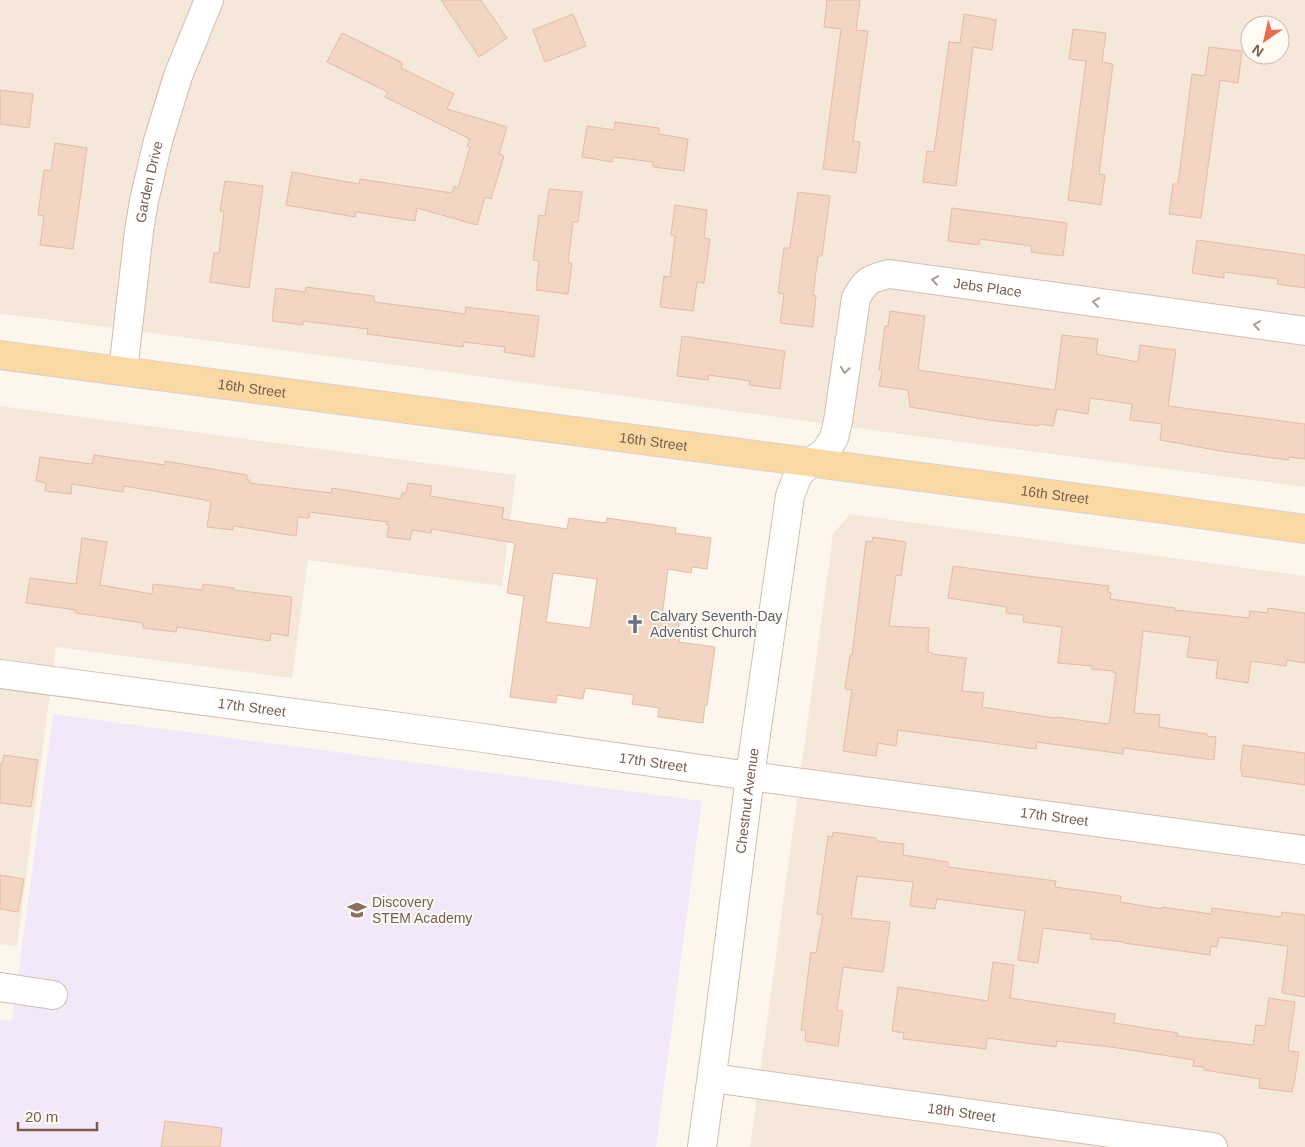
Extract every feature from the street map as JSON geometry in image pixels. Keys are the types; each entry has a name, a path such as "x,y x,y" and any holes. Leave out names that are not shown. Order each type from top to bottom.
{"main road":[{"name":"16th Street","path":"0,355 1305,529"}],"street":[{"name":"Garden Drive","path":"123,371 144,201 156,150 178,76 209,0"},
{"name":"Jebs Place","path":"811,462 825,452 834,438 856,298 863,286 872,278 889,274 1305,331"},
{"name":"Chestnut Avenue","path":"702,1147 750,776 790,496 798,476 811,462"},
{"name":"17th Street","path":"0,674 1305,850"},
{"path":"0,987 53,995"},
{"name":"18th Street","path":"712,1078 1213,1147"}],"shaded area":[{"path":"0,0 1305,0 1305,487 0,314"},
{"path":"0,406 516,475 502,586 308,560 292,678 56,647 17,946 0,944"},
{"path":"850,514 1305,576 1305,1147 750,1147 833,534"},
{"name":"Discovery STEM Academy","path":"53,714 702,801 656,1147 0,1147 0,1020 12,1021"}],"building":[{"path":"441,0 481,0 507,38 479,57"},
{"path":"827,0 860,0 856,30 868,31 853,141 860,142 856,173 823,169 841,29 824,27"},
{"path":"573,14 586,46 545,62 533,30"},
{"path":"964,14 996,20 992,50 973,47 956,186 923,182 927,151 934,152 949,42 960,43"},
{"path":"1073,29 1106,33 1102,62 1113,64 1099,174 1105,175 1101,205 1068,200 1086,61 1069,59"},
{"path":"342,33 403,63 401,68 454,94 447,109 507,127 499,154 504,156 491,199 485,197 477,225 417,208 415,221 356,212 355,217 286,205 292,172 359,184 360,179 452,193 454,186 458,188 470,147 467,146 470,139 385,97 388,92 327,62"},
{"path":"1209,47 1240,51 1238,83 1220,80 1201,218 1169,214 1173,184 1178,184 1192,74 1205,76"},
{"path":"0,90 33,94 29,128 0,124"},
{"path":"615,122 659,128 659,134 688,139 684,171 653,167 653,162 613,157 612,162 582,157 587,126 614,130"},
{"path":"55,143 87,148 73,249 40,245 44,216 38,215 44,170 51,171"},
{"path":"225,181 263,186 249,288 210,282 214,253 219,253 224,212 220,211"},
{"path":"549,189 582,192 578,222 573,222 568,263 572,263 568,294 536,290 539,261 533,260 539,215 545,216"},
{"path":"798,192 830,196 822,256 818,256 813,295 816,296 813,327 780,323 784,294 778,293 784,248 790,248"},
{"path":"675,205 707,210 704,238 710,239 704,283 697,282 693,311 660,307 664,276 670,277 675,236 671,235"},
{"path":"952,208 1067,223 1063,256 1031,252 1032,246 980,239 979,245 948,241"},
{"path":"1197,240 1305,255 1305,288 1277,284 1278,279 1224,272 1224,278 1192,273"},
{"path":"306,287 374,296 374,302 465,314 466,307 539,316 534,357 504,352 505,347 464,342 463,347 367,334 368,329 303,321 303,325 272,321 276,288 305,292"},
{"path":"890,311 925,316 918,370 1055,390 1062,335 1098,339 1096,354 1138,362 1140,345 1176,350 1168,406 1305,424 1305,459 1273,458 1160,440 1162,424 1130,420 1132,404 1090,398 1088,414 1057,409 1053,426 989,420 910,407 908,390 879,386 882,370 879,370 885,326 888,326"},
{"path":"682,336 785,351 780,389 749,385 750,381 709,375 708,380 677,376"},
{"path":"94,455 165,465 165,461 247,475 247,480 250,480 250,483 331,493 332,488 401,499 402,493 406,493 408,483 432,486 430,496 504,508 502,519 567,529 569,518 606,523 607,518 676,528 675,533 711,538 707,569 692,567 691,573 668,569 662,616 680,619 678,630 681,630 679,642 715,647 703,723 658,717 659,708 632,704 634,695 585,688 583,699 557,695 556,703 510,697 524,596 507,593 515,543 432,529 431,533 412,530 410,540 387,537 389,525 387,525 387,522 310,512 309,518 298,517 296,536 233,526 233,530 207,527 211,501 124,486 123,492 72,484 71,494 45,491 46,483 36,481 40,457 92,464","holes":["553,573 597,579 590,628 546,622"]},
{"path":"873,537 906,542 901,576 896,575 889,626 929,628 928,652 966,658 962,691 984,693 982,707 1109,724 1116,673 1092,669 1092,666 1058,663 1062,627 1023,622 1024,615 1006,613 1007,607 948,598 953,566 1109,586 1110,599 1175,608 1175,610 1249,618 1250,611 1267,613 1268,608 1305,613 1305,663 1287,660 1286,666 1251,661 1248,683 1216,678 1218,661 1187,657 1190,637 1143,631 1134,713 1160,715 1159,727 1216,737 1214,760 1124,748 1123,754 1037,742 1036,749 898,730 896,746 878,743 876,756 843,751 852,690 845,689 850,655 852,655 866,541 872,542"},
{"path":"82,538 107,542 100,585 152,594 153,584 202,590 203,584 292,597 288,636 271,633 270,641 177,627 176,632 143,628 143,623 76,613 76,610 26,603 30,578 76,584"},
{"path":"1243,745 1305,753 1305,785 1242,776 1242,770 1240,770"},
{"path":"4,755 38,760 31,807 0,803 0,764 2,764"},
{"path":"833,832 876,838 876,841 904,844 903,855 948,862 948,867 1056,881 1055,887 1121,896 1120,902 1211,914 1212,908 1281,917 1282,912 1305,915 1305,997 1282,993 1288,946 1219,937 1217,947 1211,946 1210,955 1091,939 1091,934 1043,928 1038,963 1018,960 1025,911 937,899 935,909 910,906 913,882 857,876 851,918 890,922 883,972 843,967 837,1010 843,1011 838,1046 805,1041 806,1030 801,1030 809,966 811,952 816,953 823,915 817,914 828,836 832,837"},
{"path":"0,875 24,879 18,912 0,909"},
{"path":"993,962 1014,965 1010,998 1115,1014 1114,1023 1178,1033 1177,1036 1253,1045 1256,1025 1265,1026 1269,998 1295,1002 1288,1051 1299,1052 1292,1092 1259,1088 1260,1079 1204,1070 1204,1067 1193,1066 1194,1060 1111,1047 1057,1041 1056,1047 987,1038 986,1049 903,1039 904,1033 892,1031 898,987 988,1001"},
{"path":"165,1121 222,1128 220,1147 161,1147"}],"place":[{"name":"Calvary Seventh-Day Adventist Church","path":"635,624"},
{"name":"Discovery STEM Academy","path":"357,910"}]}
